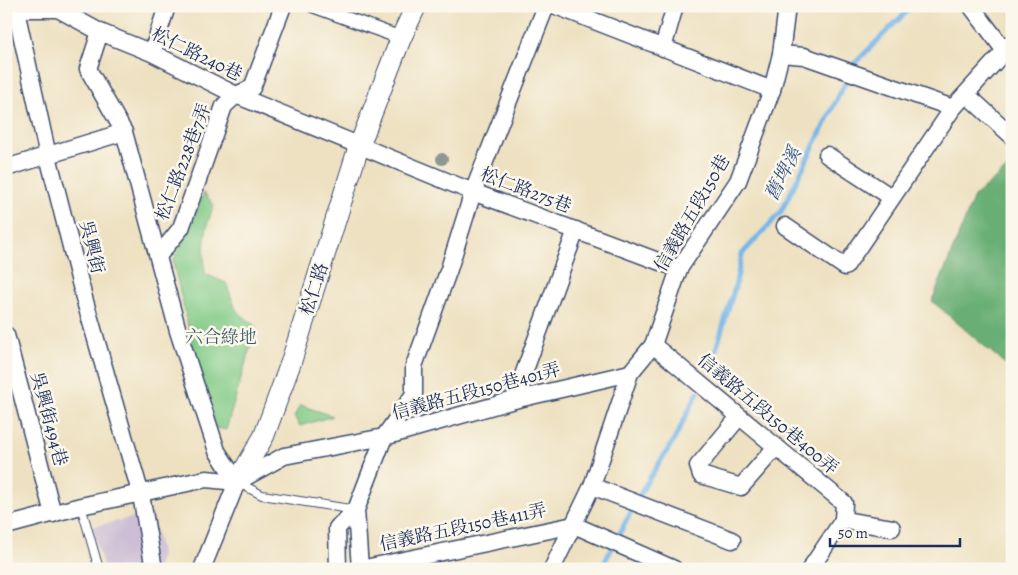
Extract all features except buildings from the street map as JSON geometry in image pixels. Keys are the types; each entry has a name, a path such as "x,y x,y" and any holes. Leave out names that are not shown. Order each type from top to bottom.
{"street":[{"name":"松仁路240巷","path":"16,6 24,9 58,9 100,32 152,53 236,95 360,144"},
{"name":"吳興街","path":"16,6 48,156 84,298 141,495 154,569"},
{"path":"152,53 167,6"},
{"name":"松仁路228巷7弄","path":"159,255 181,228 224,106 236,95 252,88 282,6"},
{"path":"313,6 401,38"},
{"name":"松仁路","path":"202,569 237,482 264,436 291,362 360,144 401,38 416,6"},
{"name":"信義路五段150巷401弄","path":"384,437 414,394 414,366 449,269 473,192 546,6"},
{"path":"662,48 675,6"},
{"name":"信義路五段150巷","path":"552,569 592,486 630,373 653,346 679,269 738,181 772,90 781,54 787,6"},
{"path":"785,226 845,267 953,108 1009,47 972,6"},
{"path":"564,8 772,90"},
{"path":"100,32 88,69 124,132 159,255 178,331 217,451 237,482"},
{"path":"781,54 804,56 953,108"},
{"path":"966,94 1012,136"},
{"path":"6,168 124,132"},
{"name":"松仁路275巷","path":"360,144 473,192 679,269"},
{"path":"828,155 891,197"},
{"path":"514,400 576,230"},
{"name":"吳興街494巷","path":"6,335 53,514"},
{"name":"信義路五段150巷400弄","path":"653,346 844,503 843,520"},
{"name":"信義路五段150巷401弄","path":"384,437 514,400 630,373"},
{"path":"739,416 698,466 701,475 741,487 775,448"},
{"path":"6,526 81,506 206,480 237,482 284,456 384,437"},
{"path":"338,569 338,528 356,510 384,437"},
{"path":"592,486 732,540"},
{"path":"356,510 360,569"},
{"path":"810,569 843,520 892,528"},
{"path":"574,525 674,569"},
{"name":"信義路五段150巷411弄","path":"360,569 574,525"}],"lane":[{"path":"237,482 262,495 356,510"},
{"path":"81,506 99,569"}],"shaded area":[{"path":"152,513 161,553 158,569 104,569 92,527"}],"green space":[{"path":"1012,164 1012,370 932,301 974,197"},
{"name":"六合綠地","path":"204,193 214,205 205,239 205,274 226,283 236,310 256,327 226,430 212,427 173,262"},
{"path":"300,405 333,416 300,426 294,417"}],"waterway":[{"name":"舊埤溪","path":"710,369 735,287 742,254 781,212 855,63 912,6"},
{"name":"舊埤溪","path":"601,569 645,485 674,440 698,392"}]}
